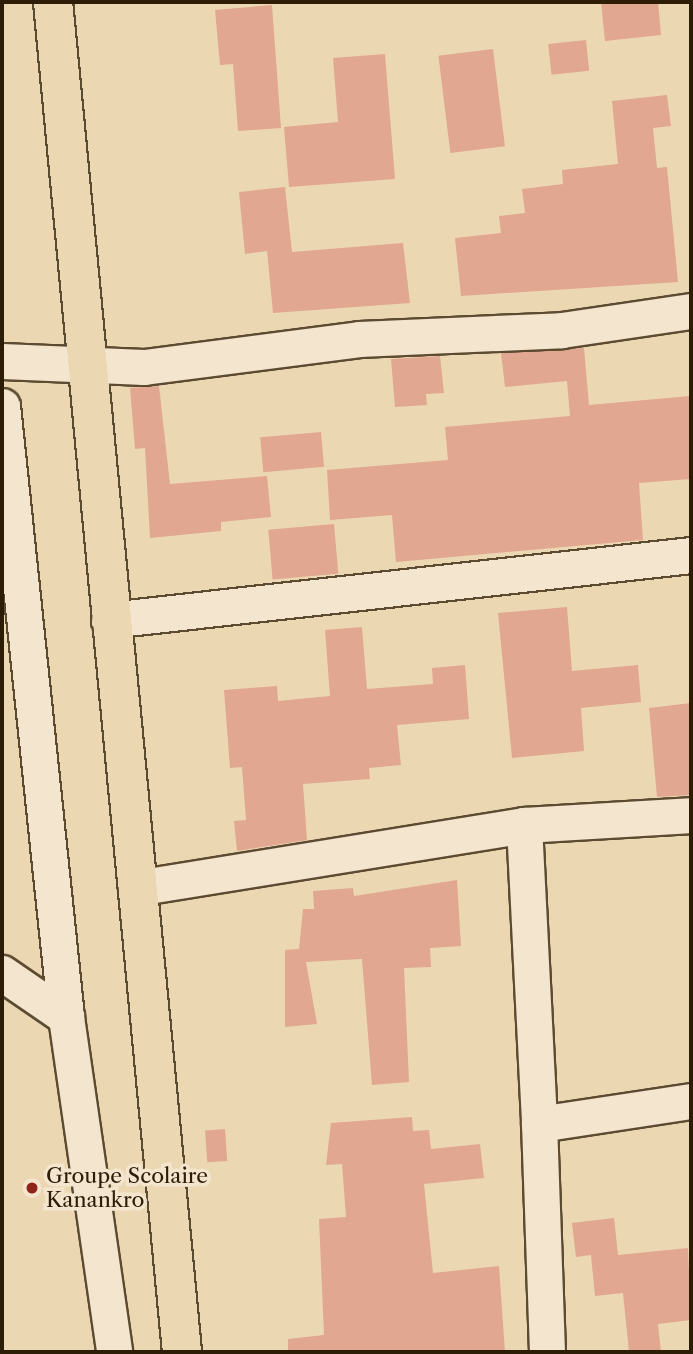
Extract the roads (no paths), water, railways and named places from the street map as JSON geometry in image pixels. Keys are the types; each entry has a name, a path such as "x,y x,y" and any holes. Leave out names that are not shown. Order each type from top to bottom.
{"main road":[{"path":"53,2 83,364 182,1352"}],"street":[{"path":"2,361 144,366 359,339 562,330 691,311"},
{"path":"2,406 66,1017 114,1352"},
{"path":"109,620 691,555"},
{"path":"136,888 524,825 691,815"},
{"path":"524,825 547,1352"},
{"path":"2,973 66,1017"},
{"path":"539,1124 691,1101"}],"place":[{"name":"Groupe Scolaire Kanankro","path":"32,1188"}]}
